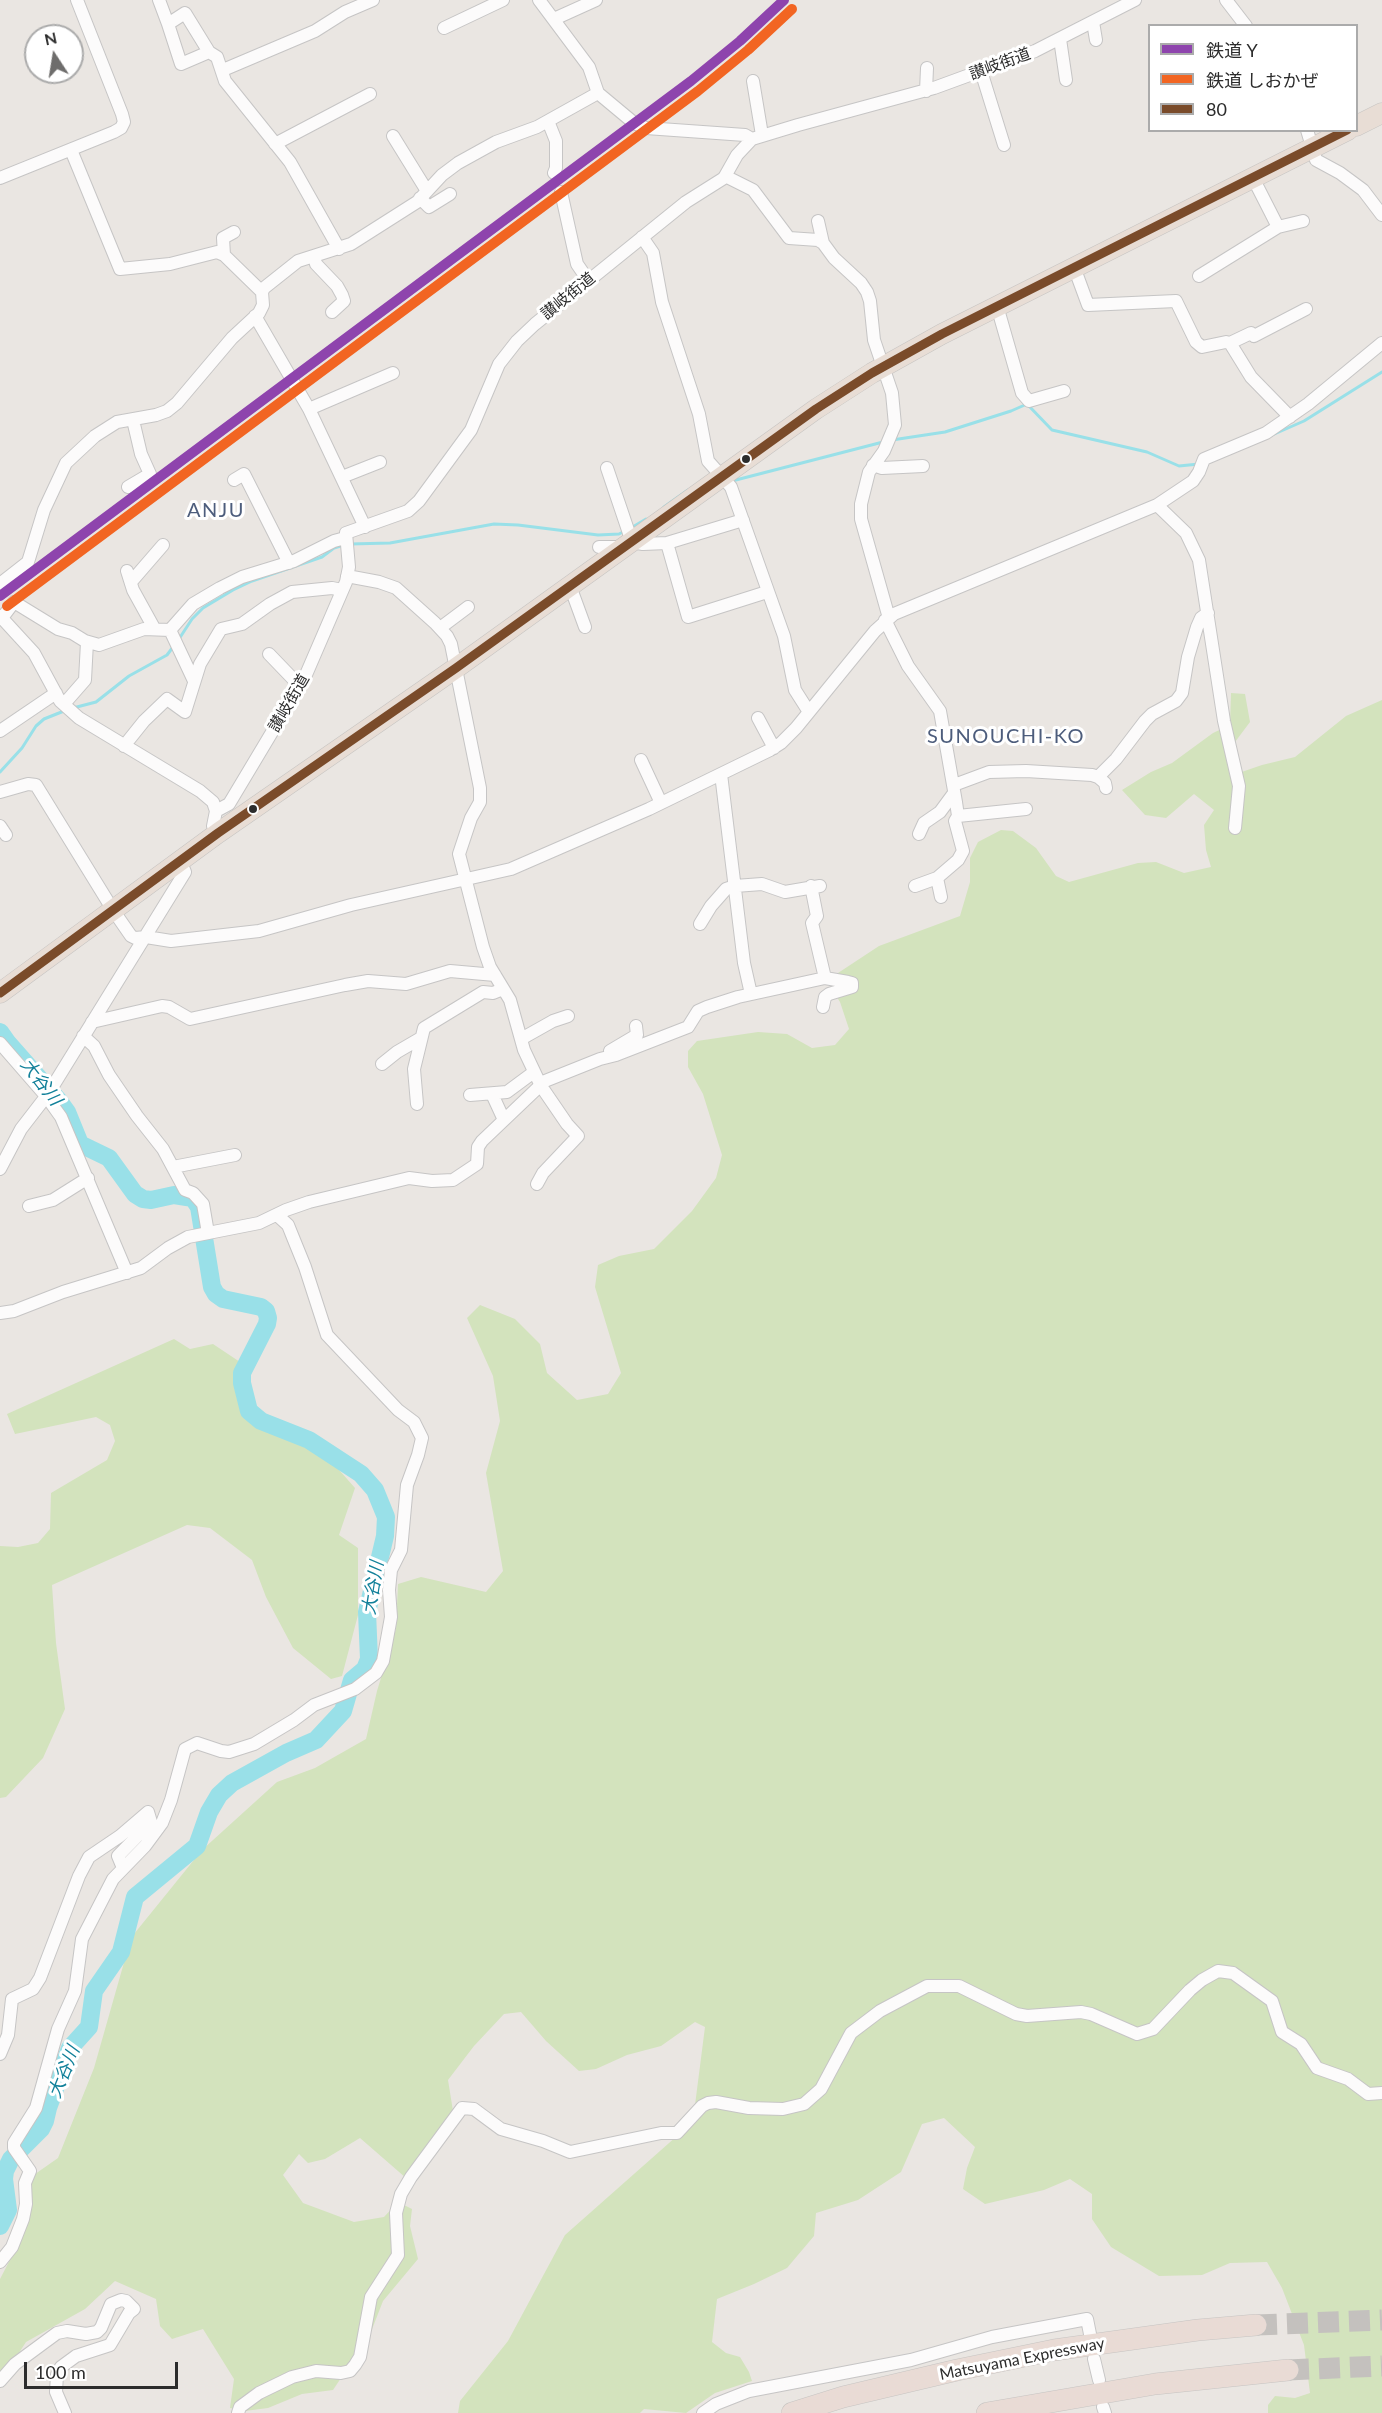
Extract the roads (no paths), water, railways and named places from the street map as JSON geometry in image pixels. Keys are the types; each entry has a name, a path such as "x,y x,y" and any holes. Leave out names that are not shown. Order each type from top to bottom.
{"highway":[{"path":"1358,125 1382,113"},
{"path":"0,993 180,860 456,668 816,409 884,367 997,306 1253,178 1309,140 1340,132"},
{"name":"Matsuyama Expressway","path":"792,2413 855,2394 1054,2350 1198,2330 1256,2325"},
{"path":"987,2413 1155,2384 1288,2370"}],"street":[{"path":"0,178 122,128 124,122 77,0"},
{"path":"159,0 181,64 209,52"},
{"path":"223,70 315,31 345,12 373,0"},
{"path":"444,28 503,0"},
{"path":"539,0 589,67 598,93 641,127 757,137 753,81"},
{"path":"554,19 596,0"},
{"name":"讃岐街道","path":"216,811 229,804 302,683 348,576 346,533 408,512 419,501 471,430 492,377 507,352 535,324 686,202 725,176 737,155 757,137 926,91 1035,51 1136,0"},
{"path":"1226,0 1244,24"},
{"path":"168,24 185,13 209,52 217,57 228,85 295,170 339,249"},
{"path":"1093,22 1096,40"},
{"path":"1060,39 1066,80"},
{"path":"926,91 927,68"},
{"path":"981,71 1004,146"},
{"path":"0,584 28,562 44,510 66,463 103,431 117,423 167,411 177,403 232,338 255,316 262,305 264,288 298,261 351,244 424,195 458,163 496,142 548,121 598,93"},
{"path":"275,144 370,94"},
{"path":"548,121 556,141 554,173"},
{"path":"393,136 429,207 450,194"},
{"path":"1309,140 1316,160 1340,173 1363,190 1382,215"},
{"path":"71,150 120,269 170,264 218,252 224,255 262,292"},
{"path":"725,176 753,190 789,238 818,240 823,243"},
{"path":"1253,178 1278,227"},
{"path":"561,192 577,264 588,280"},
{"path":"818,221 823,243 834,258 861,283 867,292 874,340 892,393 895,425 863,489 861,519 887,619 908,666 940,711 958,816 955,821 961,840 962,855 936,878 915,886"},
{"path":"1199,276 1245,254 1278,227 1303,222"},
{"path":"224,255 223,238 234,232"},
{"path":"642,237 653,253 662,302 699,414 708,461 731,487 784,636 795,690 809,712"},
{"path":"314,256 316,264 337,286 344,301 332,312"},
{"path":"1074,267 1088,305 1176,302 1196,342 1202,347 1230,343 1251,333 1254,336 1306,309"},
{"path":"997,306 1022,393 1029,401 1064,390"},
{"path":"255,316 309,409 365,526"},
{"path":"1230,343 1251,377 1290,417"},
{"path":"0,792 28,784 36,785 113,910 130,936 135,938 146,937 171,942 259,931 351,905 527,863 661,803 774,748 809,712 887,619 958,587 1055,549 1071,539 1157,505 1193,482 1204,459 1266,433 1308,404 1382,343"},
{"path":"309,409 393,373"},
{"path":"128,487 150,474 141,454 133,420"},
{"path":"342,477 380,462"},
{"path":"873,465 882,468 923,466"},
{"path":"607,468 628,544"},
{"path":"234,480 244,474 289,563"},
{"path":"1157,505 1186,533 1193,546 1203,581 1224,721 1239,786 1235,828"},
{"path":"599,547 667,543 743,520"},
{"path":"170,630 194,604 220,588 242,577 289,563 345,538"},
{"path":"667,543 688,617 767,592"},
{"path":"154,628 129,576 162,545"},
{"path":"348,576 396,588 440,628 450,644 480,788 480,802 459,854 483,947 495,975 510,1000 521,1039 540,1086 578,1136 543,1173 537,1184"},
{"path":"570,586 585,627"},
{"path":"124,746 144,721 167,699 185,712 200,664 220,629 242,624 292,592 332,588 342,590"},
{"path":"170,630 144,629 99,645 87,642 41,620 14,602 1,617 34,653 64,705 79,718 200,791 213,802 216,811 213,826 218,833"},
{"path":"440,628 468,607"},
{"path":"1098,777 1116,759 1152,714 1176,701 1182,693 1188,657 1197,627 1201,618 1208,613"},
{"path":"170,630 194,681"},
{"path":"64,705 85,680 87,642"},
{"path":"269,654 294,680 302,683"},
{"path":"0,731 56,693"},
{"path":"759,718 774,748"},
{"path":"641,760 661,803"},
{"path":"918,834 924,823 940,812 954,789 996,772 1056,772 1098,777 1105,783 1106,788"},
{"path":"721,774 744,963 751,994"},
{"path":"958,816 1026,809"},
{"path":"0,1169 21,1128 49,1092 185,872 180,860"},
{"path":"936,878 941,897"},
{"path":"700,924 711,906 726,889 735,886 762,884 785,892 815,886 817,916 812,923 825,978"},
{"path":"92,1022 162,1006 170,1006 190,1019 345,985 368,981 406,984 450,971 495,975"},
{"path":"0,1313 14,1311 63,1292 141,1268 188,1237 259,1223 286,1209 309,1202 410,1178 432,1181 453,1180 477,1164 478,1147 545,1081 688,1028 698,1011 707,1006 825,978 852,983 852,987 829,993 823,1001 823,1007"},
{"path":"417,1104 414,1069 424,1028 483,992 493,993 503,989"},
{"path":"521,1039 568,1016"},
{"path":"607,1057 609,1052 637,1035 636,1026"},
{"path":"83,1036 94,1046 109,1075 163,1149 185,1190 193,1193 203,1204 208,1233"},
{"path":"382,1064 421,1038"},
{"path":"0,1042 49,1092 127,1273"},
{"path":"470,1095 507,1092 534,1072"},
{"path":"492,1094 504,1120"},
{"path":"173,1167 235,1155"},
{"path":"29,1206 53,1200 88,1178"},
{"path":"0,2262 12,2247 23,2219 26,2204 25,2183 30,2171 14,2148 14,2143 36,2108 58,2029 75,1991 82,1939 112,1879 145,1846 162,1823 185,1749 197,1743 230,1752 254,1744 314,1705 355,1689 376,1673 383,1660 391,1617 389,1590 391,1570 401,1550 407,1485 422,1438 414,1422 393,1405 327,1335 305,1267 288,1225 277,1215"},
{"path":"0,2054 8,2035 12,1999 33,1989 40,1978 79,1876 89,1857 120,1836 148,1812 151,1822 118,1856 123,1868"},
{"path":"238,2413 240,2407 253,2397 292,2377 316,2371 341,2373 350,2371 355,2365 360,2357 371,2297 398,2255 396,2213 401,2194 462,2108 474,2109 501,2129 543,2141 570,2152 661,2133 677,2133 702,2106 708,2103 720,2102 749,2108 783,2109 804,2104 820,2089 851,2033 880,2011 927,1986 959,1986 1016,2014 1027,2016 1046,2017 1081,2012 1091,2014 1137,2034 1153,2029 1190,1990 1218,1971 1233,1973 1272,2001 1282,2032 1301,2044 1317,2068 1348,2079 1368,2094 1382,2093"},
{"path":"0,2381 15,2364 57,2333 97,2332 111,2304 121,2300 126,2301 134,2310 129,2313 110,2345 76,2356 68,2361 57,2375 56,2392 65,2413"},
{"path":"702,2413 716,2404 749,2391 910,2360 992,2337 1087,2319 1090,2334"},
{"path":"1094,2359 1099,2380"}],"waterway":[{"path":"1272,435 1304,421 1382,372"},
{"path":"892,440 945,432 1027,404 1052,430 1147,452 1179,466 1199,464"},
{"path":"732,481 883,442"},
{"path":"664,507 688,490"},
{"path":"631,528 646,519"},
{"path":"350,544 390,543 494,524 598,535 619,534 625,531"},
{"path":"179,639 192,619 203,608 233,590 252,581 322,557 334,548 344,545"},
{"path":"73,708 96,702 129,676 167,655 173,647"},
{"path":"0,772 22,748 36,726 44,719 64,711"},
{"name":"大谷川","path":"0,1032 67,1112 80,1144 109,1158 135,1194 143,1199 151,1200 174,1195 193,1198 199,1207 212,1287 216,1294 223,1299 261,1307 266,1311 268,1318 242,1373 242,1383 249,1411 261,1421 309,1440 361,1474 375,1490 386,1517 385,1536 367,1612 369,1659 365,1669 352,1680 343,1711 316,1740 286,1753 232,1783 219,1795 209,1812 197,1846 135,1897 121,1952 94,1991 89,2027 70,2048 45,2121 41,2129 11,2159 5,2171 8,2210 0,2226"}],"tunnel":[{"path":"1256,2325 1382,2320"},
{"path":"1288,2370 1382,2366"}],"rail line":[{"name":"Y","path":"0,596 691,81 740,41 784,0"},
{"name":"しおかぜ","path":"7,606 698,91 748,50 792,9"}],"district":[{"name":"ANJU","path":"216,511"},
{"name":"SUNOUCHI-KO","path":"1006,737"}]}
